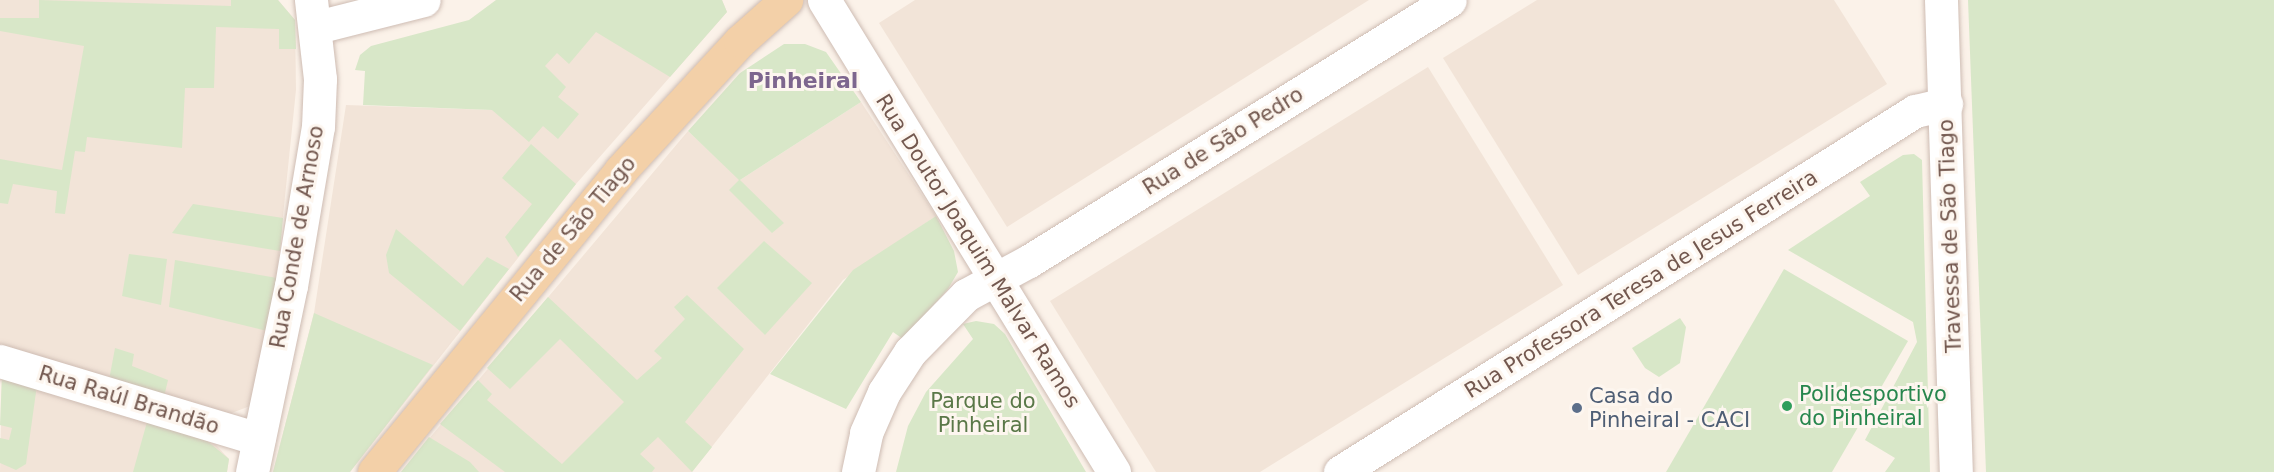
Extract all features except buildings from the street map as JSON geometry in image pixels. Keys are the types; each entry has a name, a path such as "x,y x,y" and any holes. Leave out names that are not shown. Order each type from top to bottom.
{"main road":[{"name":"Rua de São Tiago","path":"374,472 628,162 740,40 786,0"}],"street":[{"path":"314,14 424,0"},
{"name":"Rua Doutor Joaquim Malvar Ramos","path":"824,0 1114,472"},
{"name":"Rua de São Pedro","path":"858,472 866,432 884,392 910,352 966,295 1450,0"},
{"name":"Travessa de São Tiago","path":"1941,0 1956,472"},
{"name":"Rua Conde de Arnoso","path":"252,472 318,127 314,14"},
{"name":"Rua Professora Teresa de Jesus Ferreira","path":"1340,472 1916,111 1946,104"},
{"name":"Rua Raúl Brandão","path":"0,361 259,439"}],"shaded area":[{"path":"0,0 278,0 295,20 296,90 271,332 250,406 229,414 0,347"},
{"path":"569,0 722,0 727,12 576,184 350,472 273,472 314,313 346,105 492,110"},
{"path":"915,0 1369,0 1007,227 879,23"},
{"path":"1537,0 1834,0 1887,84 1578,275 1443,58"},
{"path":"1428,67 1563,285 1260,472 1156,472 1050,301"},
{"path":"861,102 936,216 843,280 692,472 401,472 688,131 740,180"},
{"path":"2,374 215,444 229,459 227,472 0,472"}],"green space":[{"path":"39,0 231,6 231,0 278,0 295,20 296,49 279,49 279,29 216,27 214,88 185,88 182,148 87,137 85,152 75,151 65,214 55,213 57,191 13,184 8,204 0,203 0,159 62,170 84,46 0,31 0,18 39,18"},
{"path":"496,0 722,0 727,12 670,77 596,32 569,64 557,53 545,66 566,87 558,97 579,114 558,139 543,126 529,142 492,110 363,105 365,71 355,70 360,55 371,46 469,20"},
{"path":"1968,0 2274,0 2274,472 1986,472"},
{"path":"784,44 805,44 826,52 861,102 740,180 784,223 772,233 729,190 739,180 688,131 740,73"},
{"path":"531,144 576,184 518,257 505,237 532,204 502,178"},
{"path":"1914,154 1922,160 1930,472 1885,472 1895,458 1865,440 1917,342 1913,322 1788,250 1870,196 1860,182 1903,155"},
{"path":"193,204 283,218 280,251 172,233"},
{"path":"936,216 954,251 958,272 948,289 903,339 893,332 846,409 770,374 853,270"},
{"path":"396,229 463,286 487,257 509,269 460,331 389,273 386,255"},
{"path":"764,241 812,283 765,335 717,288"},
{"path":"129,254 167,259 161,305 122,296"},
{"path":"175,260 277,278 271,332 169,307"},
{"name":"Polidesportivo do Pinheiral","path":"1784,269 1908,341 1832,472 1666,472"},
{"path":"687,295 744,349 685,422 712,447 692,472 658,437 640,454 655,468 652,472 505,472 440,424 478,380 492,394 487,400 562,464 624,402 560,339 510,389 487,368 548,297 637,380 662,358 654,351 685,319 674,307"},
{"path":"314,313 433,365 350,472 273,472"},
{"path":"1680,318 1686,327 1680,363 1659,377 1645,368 1632,348"},
{"name":"Parque do Pinheiral","path":"976,321 994,324 1005,334 1086,472 896,472 908,426 926,392 973,339 963,324"},
{"path":"115,348 134,354 132,366 168,380 164,397 109,380"},
{"path":"2,374 37,385 26,464 16,470 0,463 0,438 9,440 12,428 0,425"},
{"path":"147,422 194,430 229,459 227,472 133,472"},
{"path":"429,437 470,462 479,472 401,472"}],"place":[{"name":"Polidesportivo do Pinheiral","path":"1787,406"},
{"name":"Casa do Pinheiral - CACI","path":"1577,408"}],"district":[{"name":"Pinheiral","path":"803,81"}]}
